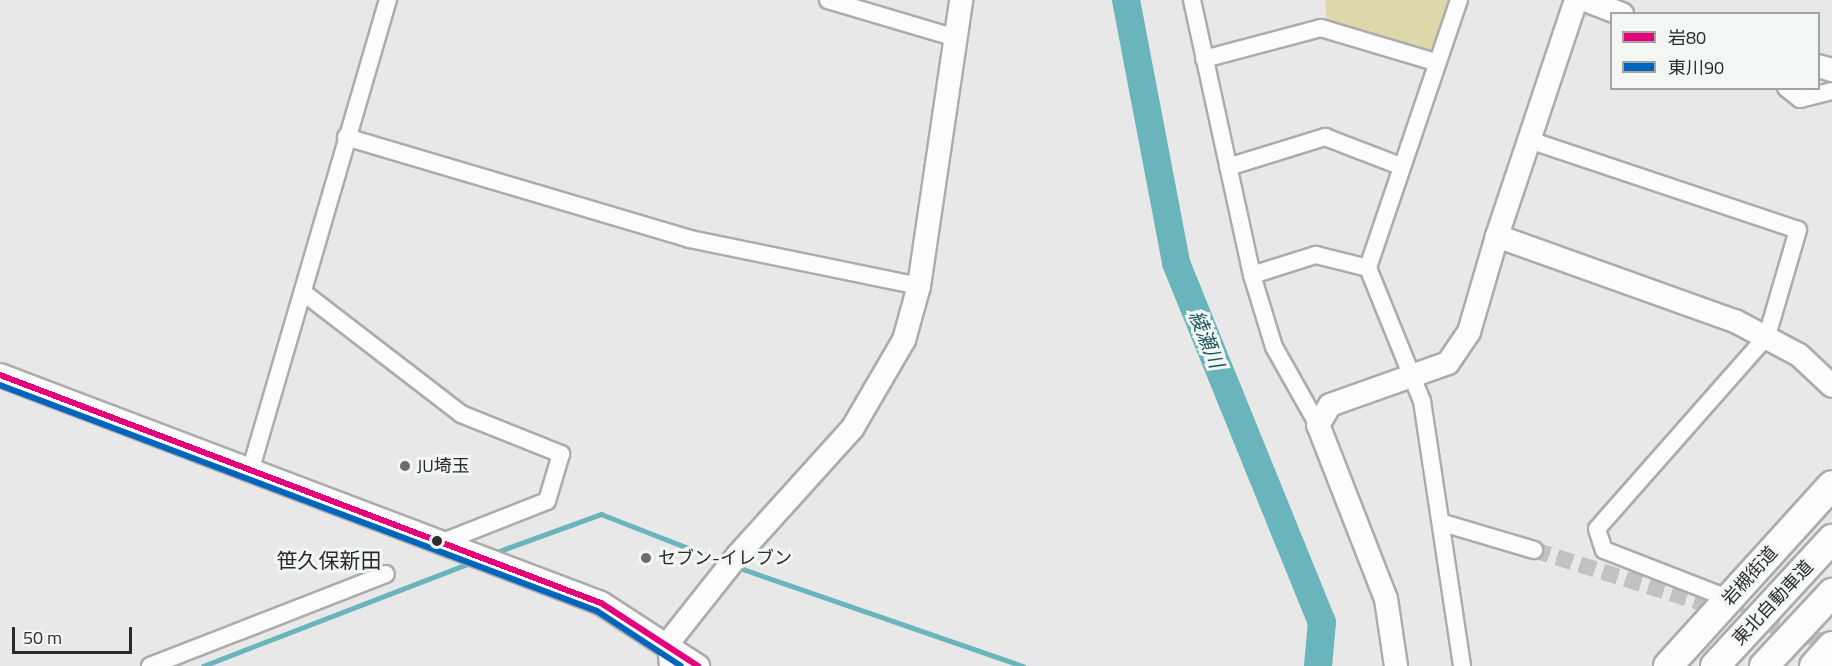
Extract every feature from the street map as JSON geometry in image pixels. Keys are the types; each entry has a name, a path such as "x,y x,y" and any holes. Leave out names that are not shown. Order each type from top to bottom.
{"highway":[{"name":"岩槻街道","path":"1668,666 1832,485"},
{"name":"東北自動車道","path":"1715,666 1832,539"},
{"name":"東北自動車道","path":"1764,666 1832,593"},
{"path":"1814,666 1832,646"}],"street":[{"path":"251,468 304,293 346,137 388,0"},
{"path":"828,0 956,38"},
{"path":"671,666 669,642 738,555 852,429 904,340 919,286 961,0"},
{"path":"1192,0 1252,275 1274,347 1318,425 1386,599 1396,666"},
{"path":"1459,0 1400,165 1368,268 1412,373 1443,523 1462,666"},
{"path":"1318,425 1330,405 1412,373 1448,363 1468,332 1497,236 1532,141 1576,0"},
{"path":"1585,0 1617,12"},
{"path":"1204,59 1321,28 1435,62"},
{"path":"1789,90 1800,99 1832,91"},
{"path":"346,137 690,239 919,286"},
{"path":"1228,167 1325,137 1400,165"},
{"path":"1532,141 1798,230 1767,336 1597,529 1604,550 1730,599"},
{"path":"1497,236 1767,336 1799,355 1832,386"},
{"path":"1252,275 1316,255 1368,268"},
{"path":"304,293 460,414 561,454 547,501 443,542"},
{"path":"0,375 251,468 601,603 669,642 698,666"},
{"path":"1443,523 1534,550"},
{"path":"150,666 386,574"}],"shaded area":[{"path":"1325,0 1451,0 1430,53 1327,21"}],"waterway":[{"name":"綾瀬川","path":"1126,0 1176,263 1322,622 1318,666"},
{"path":"494,553 601,514 724,562"},
{"path":"203,666 472,562"},
{"path":"737,567 1023,666"}],"tunnel":[{"path":"1534,550 1832,644"}],"transit line":[{"name":"岩80","path":"0,375 601,603 698,666"},
{"name":"東川90","path":"0,385 597,611 681,666"}],"place":[{"name":"JU埼玉","path":"405,466"},
{"name":"セブン-イレブン","path":"646,558"}],"district":[{"name":"笹久保新田","path":"329,560"}]}
